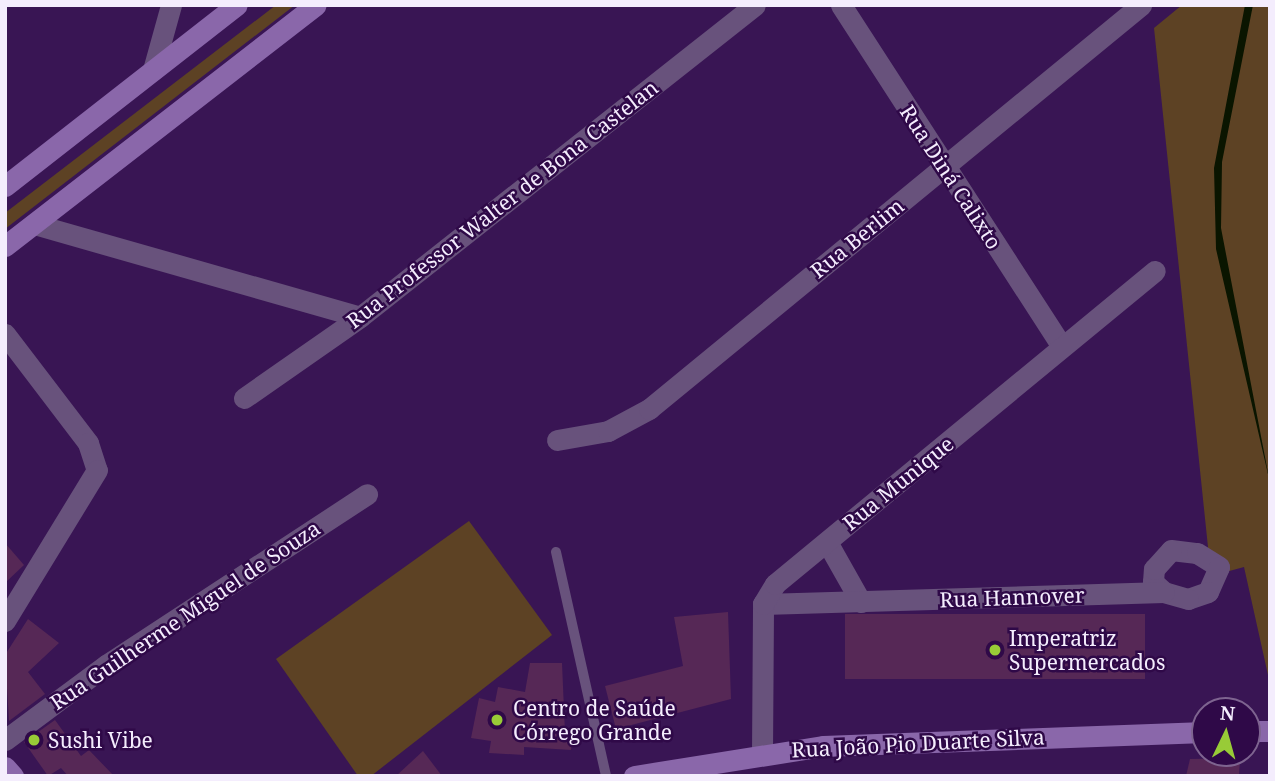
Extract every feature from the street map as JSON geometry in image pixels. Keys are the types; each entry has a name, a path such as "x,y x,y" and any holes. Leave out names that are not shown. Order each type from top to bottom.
{"street":[{"path":"153,70 171,5"},
{"path":"5,186 237,5"},
{"name":"Rua Professor Walter de Bona Castelan","path":"244,398 360,317 755,5"},
{"name":"Rua Diná Calixto","path":"841,5 943,168 1062,347"},
{"name":"Rua Berlim","path":"557,440 632,421 1141,5"},
{"path":"5,246 315,6"},
{"path":"34,224 360,317"},
{"name":"Rua Munique","path":"763,604 775,584 1155,271"},
{"path":"5,334 88,443 97,470 93,486 5,621"},
{"name":"Rua Guilherme Miguel de Souza","path":"5,740 106,665 367,494"},
{"path":"827,542 861,602"},
{"name":"Rua Hannover","path":"763,604 1164,593"},
{"path":"762,753 763,604"},
{"name":"Rua João Pio Duarte Silva","path":"634,776 762,753 955,738 1191,732"},
{"path":"5,767 13,776"}],"lane":[{"path":"556,552 606,776"}],"shaded area":[{"path":"276,5 295,5 5,229 5,213"},
{"path":"1182,5 1270,5 1270,684 1244,567 1211,576 1154,28"},
{"path":"1245,5 1253,5 1222,162 1221,228 1270,483 1216,249 1214,168"},
{"path":"469,521 552,635 371,776 358,776 276,659"}],"building":[{"path":"5,543 24,565 5,583"},
{"path":"728,612 731,699 616,729 605,686 683,666 674,617"},
{"name":"Imperatriz Supermercados","path":"845,614 1145,614 1145,679 845,679"},
{"path":"28,619 59,643 28,672 45,694 9,721 5,655"},
{"path":"530,663 562,663 565,733 573,737 571,750 524,747 524,755 489,753 491,741 471,738 479,698 495,702 498,687 525,692"},
{"path":"55,720 81,756 89,750 114,776 68,776 61,768 48,776 24,742"},
{"path":"423,751 442,776 396,776"},
{"path":"1190,759 1191,767 1240,767 1239,776 1186,776"}],"place":[{"name":"Imperatriz Supermercados","path":"995,650"},
{"name":"Centro de Saúde Córrego Grande","path":"497,720"},
{"name":"Sushi Vibe","path":"34,740"}]}
